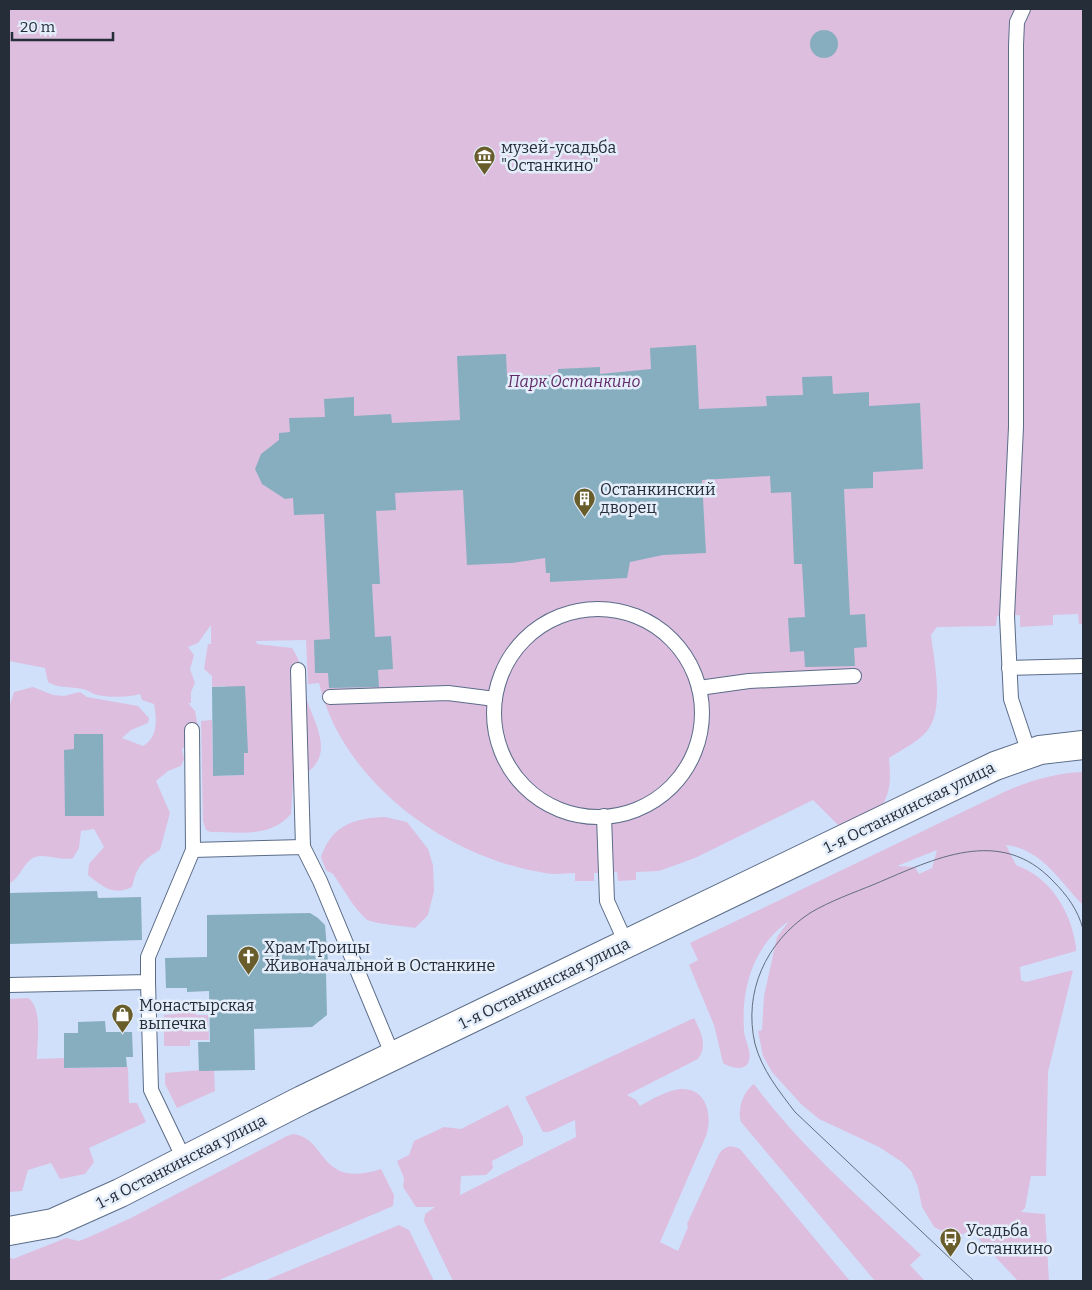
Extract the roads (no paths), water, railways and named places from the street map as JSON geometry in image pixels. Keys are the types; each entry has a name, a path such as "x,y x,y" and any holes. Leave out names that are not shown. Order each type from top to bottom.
{"street":[{"name":"1-я Останкинская улица","path":"9,1231 61,1220 185,1161 393,1056 995,766 1029,753 1083,745"}],"lane":[{"path":"1023,9 1017,22 1016,45 1016,427 1007,616 1011,699 1029,753"},
{"path":"590,609 622,612 638,616 666,633 687,658 699,688 702,704 700,737 694,753 678,780 666,792 638,809 604,816 574,814 558,809 530,792 509,767 497,737 494,721 495,698 502,673 509,658 530,634 558,617 590,609"},
{"path":"1009,668 1083,666"},
{"path":"298,670 303,847 320,881 393,1056"},
{"path":"699,688 749,680 854,676"},
{"path":"330,697 448,693 495,698"},
{"path":"185,1161 152,1090 148,957 193,850 192,730"},
{"path":"604,816 607,901 626,943"},
{"path":"193,850 303,847"},
{"path":"9,985 148,982"}],"tram line":[{"path":"974,1281 795,1112 772,1080 758,1054 752,1025 752,1006 761,970 781,938 810,913 920,865 966,852 989,851 1011,854 1033,864 1053,881 1067,897 1075,909 1083,929"}],"place":[{"name":"музей-усадьба \"Останкино\"","path":"485,175"},
{"name":"Останкинский дворец","path":"584,517"},
{"name":"Храм Троицы Живоначальной в Останкине","path":"248,975"},
{"name":"Монастырская выпечка","path":"123,1033"},
{"name":"Усадьба Останкино","path":"950,1258"}],"park label":[{"name":"Парк Останкино","path":"574,381"}]}
